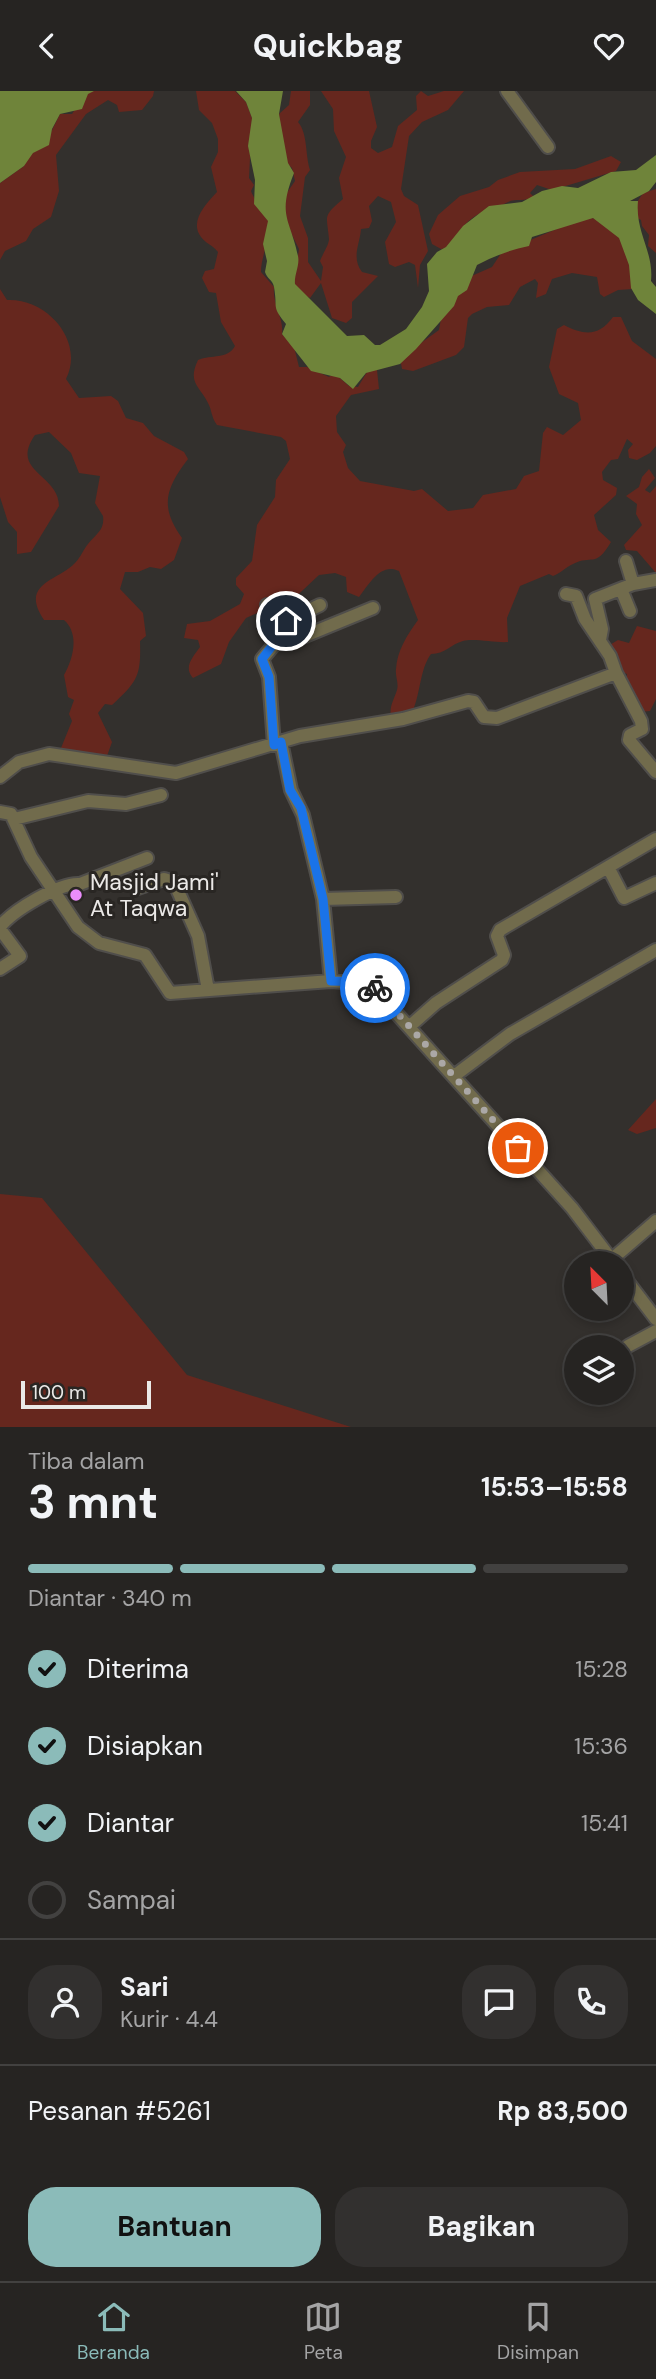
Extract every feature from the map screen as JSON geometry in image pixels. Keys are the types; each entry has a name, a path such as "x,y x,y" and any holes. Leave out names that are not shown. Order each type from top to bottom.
{"street":[{"path":"507,91 548,147"},
{"path":"626,561 630,611"},
{"path":"600,640 602,629 595,599 656,580"},
{"path":"566,594 576,596 584,619 600,640 617,673 641,721 642,729 630,735 629,740 656,772"},
{"path":"267,605 274,627 272,646 262,659 269,677 278,743 290,790 301,808 323,899 331,981"},
{"path":"274,627 320,605"},
{"path":"274,627 295,639 373,608"},
{"path":"0,777 19,762 49,754 167,774 324,731 403,719 468,701 474,702 484,717 496,718 617,673"},
{"path":"14,819 44,809 88,801 126,804 161,795"},
{"path":"0,812 11,814 31,857 79,927 93,939 114,950 145,955 174,995 331,981 370,984 572,1208 604,1251"},
{"path":"410,1026 436,1003 505,958 497,936 500,930 656,839"},
{"path":"0,969 20,956 0,928 54,889 71,883 80,884 147,858"},
{"path":"608,867 624,898 656,883"},
{"path":"138,888 164,879 174,882 198,936 208,990"},
{"path":"323,899 396,897"},
{"path":"454,1076 510,1034 656,950"},
{"path":"624,1251 656,1221"},
{"path":"634,1289 653,1312"},
{"path":"634,1343 656,1331"}],"shaded area":[{"path":"0,91 94,91 88,94 82,109 60,114 52,129 49,145 33,153 24,166 0,183"},
{"path":"87,91 154,91 142,110 119,112 117,105 108,100 86,114 56,155 59,191 51,217 33,229 26,241 5,251 0,260 0,183 24,166 26,157 50,134 60,114 72,114"},
{"path":"196,91 235,91 246,102 252,118 249,178 254,185 251,191 267,218 269,227 261,272 274,287 282,334 294,347 299,367 307,367 329,377 334,373 349,386 358,387 370,367 377,370 379,389 351,395 336,416 337,432 346,445 343,452 348,468 360,481 414,491 422,489 448,511 473,508 483,495 516,489 524,476 539,471 543,433 547,427 563,435 581,420 578,403 559,394 549,367 557,329 564,325 579,331 597,331 613,317 621,317 632,341 656,359 656,446 637,460 629,458 628,450 633,444 627,439 618,459 611,460 602,472 603,480 617,488 616,495 594,515 598,530 611,542 606,550 597,558 579,561 553,576 549,574 520,586 507,618 508,642 467,640 431,654 424,668 411,714 391,717 391,706 397,687 398,656 406,637 418,620 399,571 393,569 387,569 376,576 359,597 347,592 346,577 335,573 319,575 287,605 273,606 246,618 229,642 221,664 193,678 190,674 190,662 200,647 198,640 184,638 187,624 210,621 240,604 244,594 236,585 236,578 252,561 257,525 275,497 276,480 290,459 286,441 281,437 217,425 194,379 198,360 223,355 235,346 221,322 216,293 209,292 202,278 205,271 214,269 218,252 201,237 197,225 200,213 217,192 211,167 218,152 218,139 212,123 199,110"},
{"path":"236,91 283,91 279,114 288,163 294,173 286,208 298,256 295,284 347,336 364,335 375,345 380,345 406,329 422,307 429,291 427,264 437,252 446,247 463,226 489,206 522,202 542,191 562,186 578,188 611,172 636,170 656,155 656,182 649,191 630,201 638,201 639,223 650,260 651,281 656,287 656,314 638,300 631,288 629,265 619,238 593,218 532,237 529,246 477,265 467,290 458,296 454,306 400,364 366,373 353,389 340,378 311,371 282,334 286,324 277,310 273,285 265,272 267,261 263,244 268,221 254,204 255,180 248,146 252,118 246,102"},
{"path":"291,91 310,91 310,105 298,122 305,138 310,170 305,177 300,216 308,238 308,262 321,281 323,267 320,261 329,239 327,217 343,199 339,178 346,157 334,131 333,109 321,91 369,91 377,127 371,148 378,153 392,147 398,126 417,110 416,96 421,91 428,96 444,91 464,91 448,110 422,122 409,136 401,189 404,196 418,205 428,251 420,265 418,288 415,265 409,262 395,267 389,264 385,242 396,222 391,202 378,196 369,206 372,221 369,228 361,229 357,261 362,272 378,276 352,302 352,318 346,323 332,318 321,283 310,298 293,289 299,249 281,213 286,194 295,181 292,168 283,160 279,114 289,105"},
{"path":"611,156 621,162 616,171 552,190 537,185 530,193 534,197 511,201 472,218 446,248 441,249 432,244 429,234 438,215 460,196 489,187 498,180 520,172 575,169"},
{"path":"656,189 656,253 648,246 649,235 641,220 637,218 634,207 643,193"},
{"path":"585,217 609,225 617,233 627,253 633,289 618,290 604,297 600,294 597,277 572,273 552,279 546,294 536,298 538,283 535,279 520,287 509,305 487,307 472,314 468,318 464,347 456,355 413,371 402,369 400,358 439,330 442,313 467,278 492,267 502,252"},
{"path":"0,289 7,300 36,306 59,325 70,350 71,365 66,379 79,398 111,396 118,401 126,418 143,423 154,436 184,452 188,459 170,488 168,497 170,516 182,538 174,560 161,569 150,567 138,572 125,572 120,589 143,613 146,636 140,641 140,662 133,683 112,705 105,704 98,713 112,742 107,756 65,754 61,748 72,721 69,714 74,700 68,697 64,675 72,654 72,632 64,620 44,620 37,608 36,598 38,590 44,584 75,563 101,528 103,516 95,503 100,476 79,473 71,453 49,432 35,435 28,457 31,465 52,487 59,506 31,552 17,554 17,532 8,522 0,497"},
{"path":"649,469 655,478 645,490 650,493 656,486 656,573 637,551 626,550 624,545 642,525 636,514 637,504 626,496 639,487 642,477"},
{"path":"637,626 656,631 656,699 650,711 630,713 624,705 627,674 609,667 608,646 618,640 629,643"},
{"path":"656,1099 656,1128 637,1134 628,1130"},
{"path":"0,1194 42,1198 187,1375 351,1427 0,1427"}],"way so far":[{"path":"375,988 518,1148"}],"place":[{"name":"Masjid Jami' At Taqwa","path":"76,895"}],"route":[{"path":"286,621 274,627 272,646 262,659 269,677 274,745 281,742 290,790 301,808 323,899 331,981 358,981 375,988"}]}
